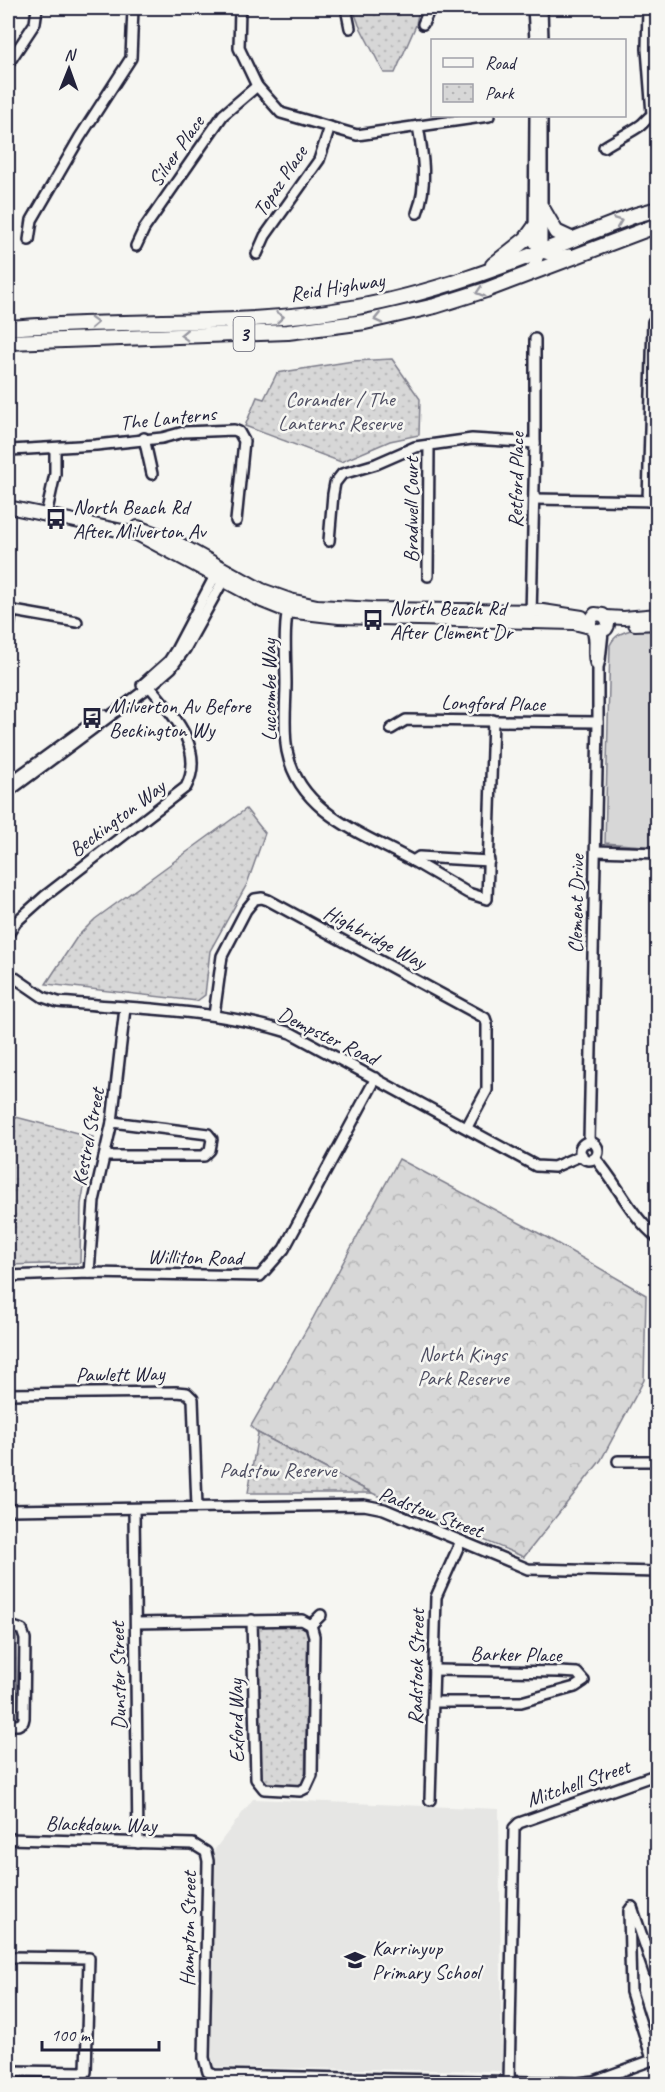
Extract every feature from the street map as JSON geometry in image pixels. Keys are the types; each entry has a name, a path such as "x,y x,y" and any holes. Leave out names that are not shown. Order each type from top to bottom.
{"highway":[{"path":"542,208 553,228 571,240"},
{"name":"Reid Highway","path":"8,328 83,323 258,318 350,308 394,299 482,274 540,248 571,240 657,209"},
{"name":"Reid Highway","path":"8,342 288,332 365,322 435,306 486,290 657,225"},
{"path":"482,274 526,239 534,228"}],"main road":[{"path":"8,501 137,534 221,574 262,590 289,605 339,617 531,616 599,625 657,623"},
{"path":"8,507 47,512"},
{"path":"599,625 624,618 657,615"}],"street":[{"path":"8,64 35,22 37,8"},
{"path":"29,240 32,220 80,137 131,58 132,8"},
{"path":"240,8 239,48 257,86 282,113 357,135 482,117"},
{"path":"346,8 350,28"},
{"path":"423,24 430,8"},
{"path":"533,8 535,39"},
{"path":"542,8 543,39"},
{"path":"604,147 655,114 647,49 648,8"},
{"name":"Silver Place","path":"136,246 144,229 223,115 257,86"},
{"path":"535,117 534,228 540,248 555,256 583,252"},
{"path":"524,275 537,262 540,248 542,117"},
{"path":"417,213 423,197 423,157 418,126"},
{"name":"Topaz Place","path":"257,254 265,236 319,160 330,127"},
{"path":"534,499 653,501 653,322 657,321"},
{"name":"Retford Place","path":"531,616 535,339"},
{"name":"The Lanterns","path":"11,450 162,438 184,432 221,430 239,432 244,441 244,452 240,465 239,505 236,521"},
{"path":"144,438 152,474"},
{"path":"329,541 335,483 342,474 376,464 416,447 472,439 535,443"},
{"name":"Bradwell Court","path":"429,445 429,576"},
{"path":"47,512 55,474 55,448"},
{"path":"8,792 148,685 176,650 221,574"},
{"name":"Luccombe Way","path":"289,605 285,728 287,750 293,771 307,795 327,814 468,893 488,899 493,720"},
{"path":"8,631 10,610 77,622"},
{"name":"Clement Drive","path":"589,1142 599,625"},
{"path":"8,784 148,685"},
{"name":"Beckington Way","path":"8,934 16,922 45,896 186,787 193,767 188,740 148,685"},
{"name":"Longford Place","path":"391,729 406,720 598,722"},
{"path":"596,851 657,853"},
{"path":"413,861 419,857 489,861"},
{"name":"Highbridge Way","path":"214,1015 222,956 250,904 255,899 268,900 485,1017 487,1024 487,1090 467,1128"},
{"name":"Dempster Road","path":"8,973 43,997 58,1002 214,1015 291,1033 536,1166 554,1167 582,1155"},
{"name":"Kestrel Street","path":"89,1273 94,1201 112,1122 125,1008"},
{"name":"Williton Road","path":"8,1276 89,1273 260,1276 284,1249 376,1078"},
{"path":"105,1156 204,1156 210,1150 212,1139 208,1134 112,1122"},
{"name":"Clement Drive","path":"582,1155 581,1148 589,1142"},
{"name":"Clement Drive","path":"589,1142 594,1143 598,1148 595,1158 611,1175 645,1228 657,1238"},
{"path":"582,1155 586,1159 595,1158"},
{"name":"Pawlett Way","path":"8,1394 188,1393 193,1399 197,1507"},
{"path":"618,1461 657,1461"},
{"name":"Padstow Street","path":"8,1510 364,1505 384,1509 528,1569 657,1572"},
{"name":"Dunster Street","path":"134,1510 138,1843"},
{"name":"Radstock Street","path":"430,1800 436,1597 461,1541"},
{"path":"136,1623 302,1620 311,1625 321,1615"},
{"name":"Exford Way","path":"252,1620 254,1771 259,1785 271,1791 295,1791 306,1788 312,1775 314,1636 311,1625"},
{"path":"8,1624 22,1630 25,1639 24,1718 23,1722 18,1725 8,1725"},
{"name":"Barker Place","path":"434,1670 577,1673 584,1681 575,1687 521,1702 434,1702"},
{"name":"Mitchell Street","path":"510,2082 514,1828 519,1822 657,1774"},
{"name":"Blackdown Way","path":"8,1839 193,1844"},
{"name":"Hampton Street","path":"193,1844 206,1852 208,1861 204,2058 208,2072 238,2076 347,2082 578,2083 594,2080 655,2059"},
{"path":"655,2059 630,1992 629,1911 632,1907 657,1983"},
{"path":"8,1957 88,1958 86,2072 8,2072"}],"shaded area":[{"name":"Karrinyup Primary School","path":"253,1799 499,1809 502,2071 209,2067 212,1853"}],"green space":[{"path":"353,8 419,8 416,25 395,73 384,73 359,25"},
{"name":"Corander / The Lanterns Reserve","path":"392,359 420,399 419,435 390,441 341,462 245,426 257,397 264,399 277,373 353,361"},
{"path":"631,630 657,631 657,847 605,843 610,645 619,635"},
{"path":"246,809 265,833 247,884 210,951 205,995 197,1001 46,984 77,937 95,919"},
{"path":"8,1115 93,1137 81,1204 80,1263 8,1265"},
{"name":"North Kings Park Reserve","path":"399,1159 546,1237 646,1295 644,1380 601,1460 524,1557 372,1493 258,1433 251,1426 313,1318"},
{"name":"Padstow Reserve","path":"258,1433 372,1493 248,1493"},
{"path":"308,1625 305,1786 255,1786 254,1626"},
{"path":"8,1629 16,1629 17,1717 8,1717"}],"place":[{"name":"North Beach Rd After Milverton Av","path":"56,519"},
{"name":"North Beach Rd After Clement Dr","path":"373,620"},
{"name":"Milverton Av Before Beckington Wy","path":"92,718"},
{"name":"Karrinyup Primary School","path":"355,1960"}]}
